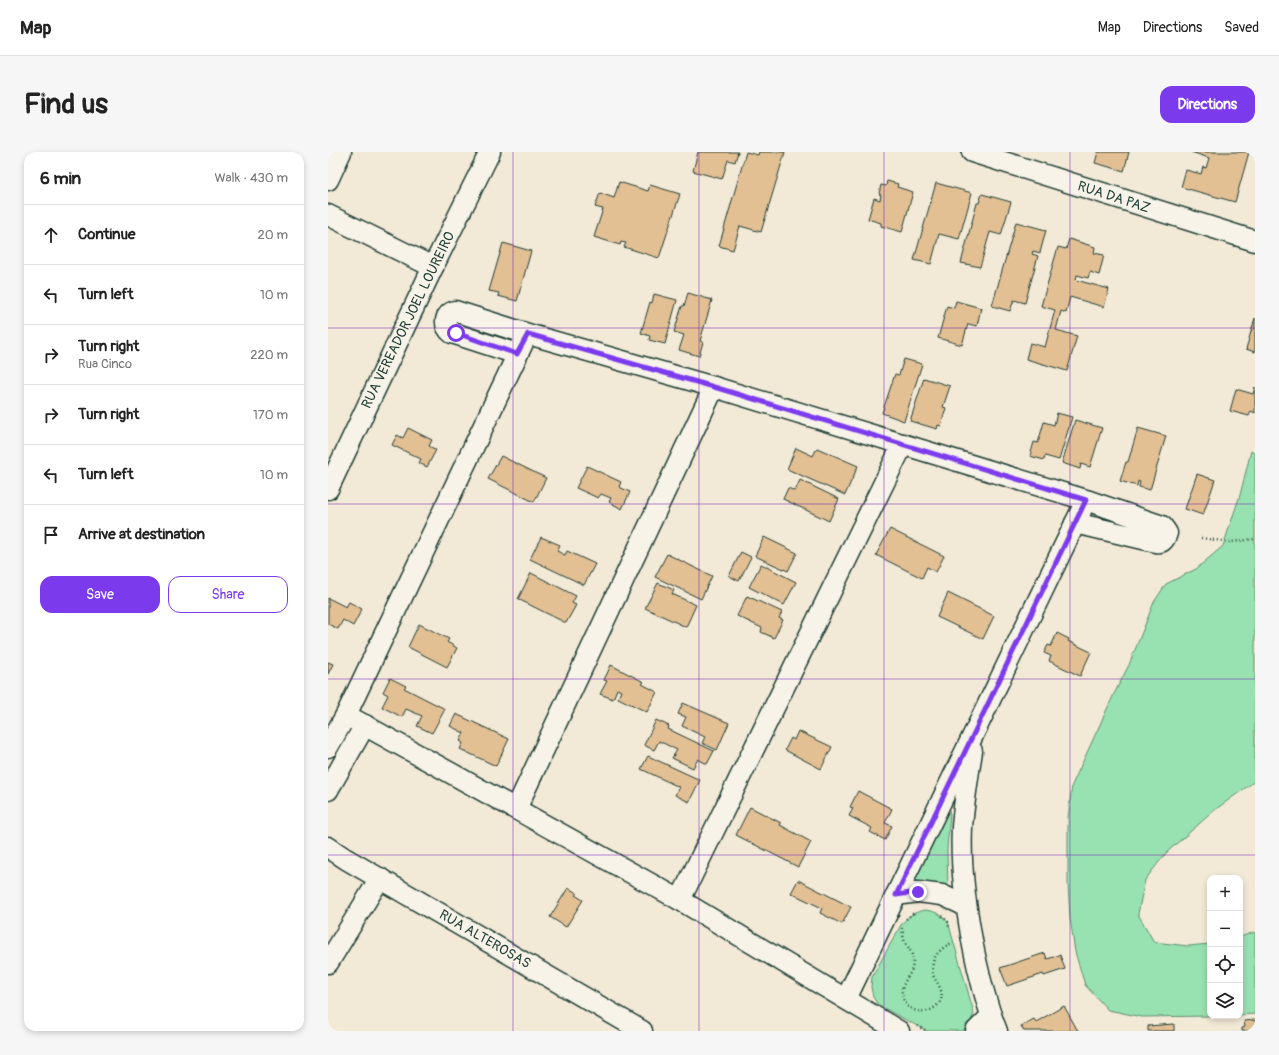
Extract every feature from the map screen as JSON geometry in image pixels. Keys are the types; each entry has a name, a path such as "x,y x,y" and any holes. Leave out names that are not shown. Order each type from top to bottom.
{"street":[{"path":"328,180 341,152"},
{"name":"RUA VEREADOR JOEL LOUREIRO","path":"328,489 433,267 490,152"},
{"name":"RUA DA PAZ","path":"972,152 1255,241"},
{"path":"328,215 433,267"},
{"path":"517,354 452,333 445,324 447,317 455,311 528,334 714,387 1086,500 1162,526 1167,533 1166,538 1161,542 1156,542 1075,523"},
{"path":"328,747 346,715 517,354 528,334"},
{"path":"516,809 714,387"},
{"path":"680,900 902,444"},
{"path":"846,999 1086,500"},
{"path":"346,715 680,900 846,999 906,1027"},
{"path":"328,790 365,725"},
{"path":"976,728 966,789 962,828 963,866 966,906 976,960 994,1023 976,1031"},
{"name":"RUA ALTEROSAS","path":"328,847 632,1028"},
{"path":"328,963 380,878"},
{"path":"896,895 918,892 942,896 966,906"}],"path":[{"path":"1201,538 1230,542 1255,539"},
{"path":"904,921 915,912 919,912"},
{"path":"937,913 942,915 948,922 950,929"},
{"path":"898,931 901,925 904,942 909,947 913,961 912,968 902,987 904,1001 908,1007 923,1012 932,1010 939,1005 941,1000 941,990 934,978 932,965 940,951 954,942 952,936"},
{"path":"906,1027 927,1031"}],"green space":[{"path":"456,321 508,338 507,339 457,326"},
{"path":"1251,451 1255,452 1255,781 1216,809 1166,853 1145,880 1138,914 1154,942 1188,946 1207,944 1207,1016 1142,1017 1108,1010 1085,985 1075,952 1070,918 1068,885 1068,818 1072,785 1129,665 1154,602 1166,584 1196,569 1223,546 1240,495"},
{"path":"948,810 950,813 947,850 948,888 914,884 910,879 944,811"},
{"path":"924,910 938,913 948,922 974,1013 971,1021 963,1031 927,1031 878,1005 873,997 871,987 872,977 901,925 911,915"},
{"path":"1255,932 1255,1014 1243,1015 1243,936"}],"building":[{"path":"698,152 738,152 735,162 728,160 722,179 693,171"},
{"path":"746,152 758,155 759,152 785,152 761,232 740,226 733,250 719,246"},
{"path":"1098,152 1129,152 1124,171 1095,163"},
{"path":"1191,152 1249,152 1235,202 1181,187 1186,170 1201,174 1203,167 1206,168 1209,158"},
{"path":"887,181 898,184 897,187 913,192 902,232 881,226 881,223 868,219 874,198 880,200 881,195 879,194 881,185 886,186"},
{"path":"619,182 648,191 650,185 680,194 659,258 624,247 626,243 621,242 620,245 594,237 603,209 595,207 600,193 614,198"},
{"path":"936,183 972,193 959,239 939,234 931,264 914,260"},
{"path":"982,194 1011,202 1001,235 990,232 980,267 961,263 977,203 979,203"},
{"path":"1016,222 1046,230 1040,253 1033,251 1032,254 1038,256 1025,303 1014,300 1010,311 992,306"},
{"path":"1069,239 1095,247 1094,253 1104,255 1099,275 1090,272 1088,278 1077,275 1076,280 1109,289 1104,307 1070,297 1066,313 1061,311 1056,330 1077,336 1067,371 1026,359 1030,343 1045,347 1055,310 1041,306 1058,247 1066,249"},
{"path":"503,243 531,251 517,301 498,296 499,293 489,291"},
{"path":"688,293 712,300 700,341 703,342 699,356 679,350 684,335 674,332 682,306 684,306"},
{"path":"654,294 677,300 665,344 649,340 650,336 641,333 650,302 652,303"},
{"path":"956,301 981,308 977,326 968,324 962,345 938,338 947,306 954,308"},
{"path":"1255,318 1255,352 1246,349"},
{"path":"904,359 922,364 904,421 882,413 895,374 899,375"},
{"path":"924,378 950,386 943,407 946,408 941,426 938,425 937,429 910,421"},
{"path":"1255,387 1255,413 1251,411 1249,416 1230,411 1236,389 1253,394"},
{"path":"1057,413 1072,417 1059,460 1045,456 1044,460 1030,456 1034,442 1038,443 1044,422 1054,425"},
{"path":"1075,420 1102,428 1090,467 1081,464 1080,469 1062,463"},
{"path":"408,428 432,440 429,446 436,450 427,467 419,463 421,459 392,445 397,435 403,438"},
{"path":"1138,428 1166,436 1150,490 1139,487 1140,482 1138,481 1137,486 1120,481 1126,462 1128,462"},
{"path":"796,448 813,456 817,448 858,466 845,495 787,469"},
{"path":"501,456 546,478 534,502 488,479"},
{"path":"587,466 621,482 619,487 630,492 622,509 609,502 611,498 601,494 598,498 576,488"},
{"path":"1197,474 1215,480 1203,515 1185,509"},
{"path":"800,480 839,499 829,521 783,499 788,488 795,491"},
{"path":"890,529 944,556 936,572 927,567 922,578 876,555"},
{"path":"541,537 560,545 557,551 565,555 567,551 595,564 584,585 530,559"},
{"path":"764,537 797,553 788,571 755,556"},
{"path":"741,552 751,557 739,581 729,576"},
{"path":"667,554 712,576 701,599 655,577"},
{"path":"761,564 796,582 784,605 749,587"},
{"path":"531,573 576,596 572,603 576,605 566,623 518,599"},
{"path":"658,583 674,590 672,594 696,605 686,627 645,608"},
{"path":"948,593 994,616 983,639 937,617"},
{"path":"747,596 782,612 779,618 783,620 774,638 761,632 762,628 737,616"},
{"path":"328,598 346,607 349,602 362,609 353,626 343,620 338,629 328,624"},
{"path":"419,624 449,639 447,642 457,648 447,667 408,647"},
{"path":"1057,633 1069,639 1068,641 1091,652 1080,676 1049,661 1051,656 1044,653 1048,645 1051,646"},
{"path":"328,662 333,664 328,674"},
{"path":"611,665 644,682 642,684 657,692 647,712 618,698 621,691 617,689 613,699 600,694 607,681 604,680"},
{"path":"390,678 406,686 404,688 445,709 432,733 417,726 422,716 406,709 402,717 382,707 388,695 383,692"},
{"path":"683,703 729,723 717,750 702,743 705,737 682,726 686,717 678,714"},
{"path":"456,714 509,739 496,766 460,749 463,743 460,741 464,733 450,726"},
{"path":"656,720 669,726 668,729 714,751 707,764 698,759 693,768 672,758 677,750 659,741 654,750 644,745"},
{"path":"798,731 832,747 821,769 785,750 791,738 794,740"},
{"path":"648,756 700,780 689,802 675,795 679,787 641,769"},
{"path":"858,791 892,809 885,823 892,826 885,840 870,832 872,828 849,816 853,808 850,807"},
{"path":"750,807 781,823 780,825 811,842 798,867 736,835"},
{"path":"798,880 851,907 842,924 820,913 822,908 791,893"},
{"path":"568,888 577,893 575,895 583,900 566,927 550,917"},
{"path":"1045,953 1047,959 1060,955 1065,969 1044,976 1043,974 1007,986 1000,968"},
{"path":"1064,1006 1078,1031 1024,1031 1021,1026 1034,1019 1036,1022"},
{"path":"1255,1020 1255,1031 1242,1031 1242,1028 1245,1027 1244,1021"},
{"path":"1174,1024 1174,1031 1148,1031 1148,1026"}],"route":[{"path":"456,333 517,354 528,334 714,387 1086,500 896,895 918,892"}]}
